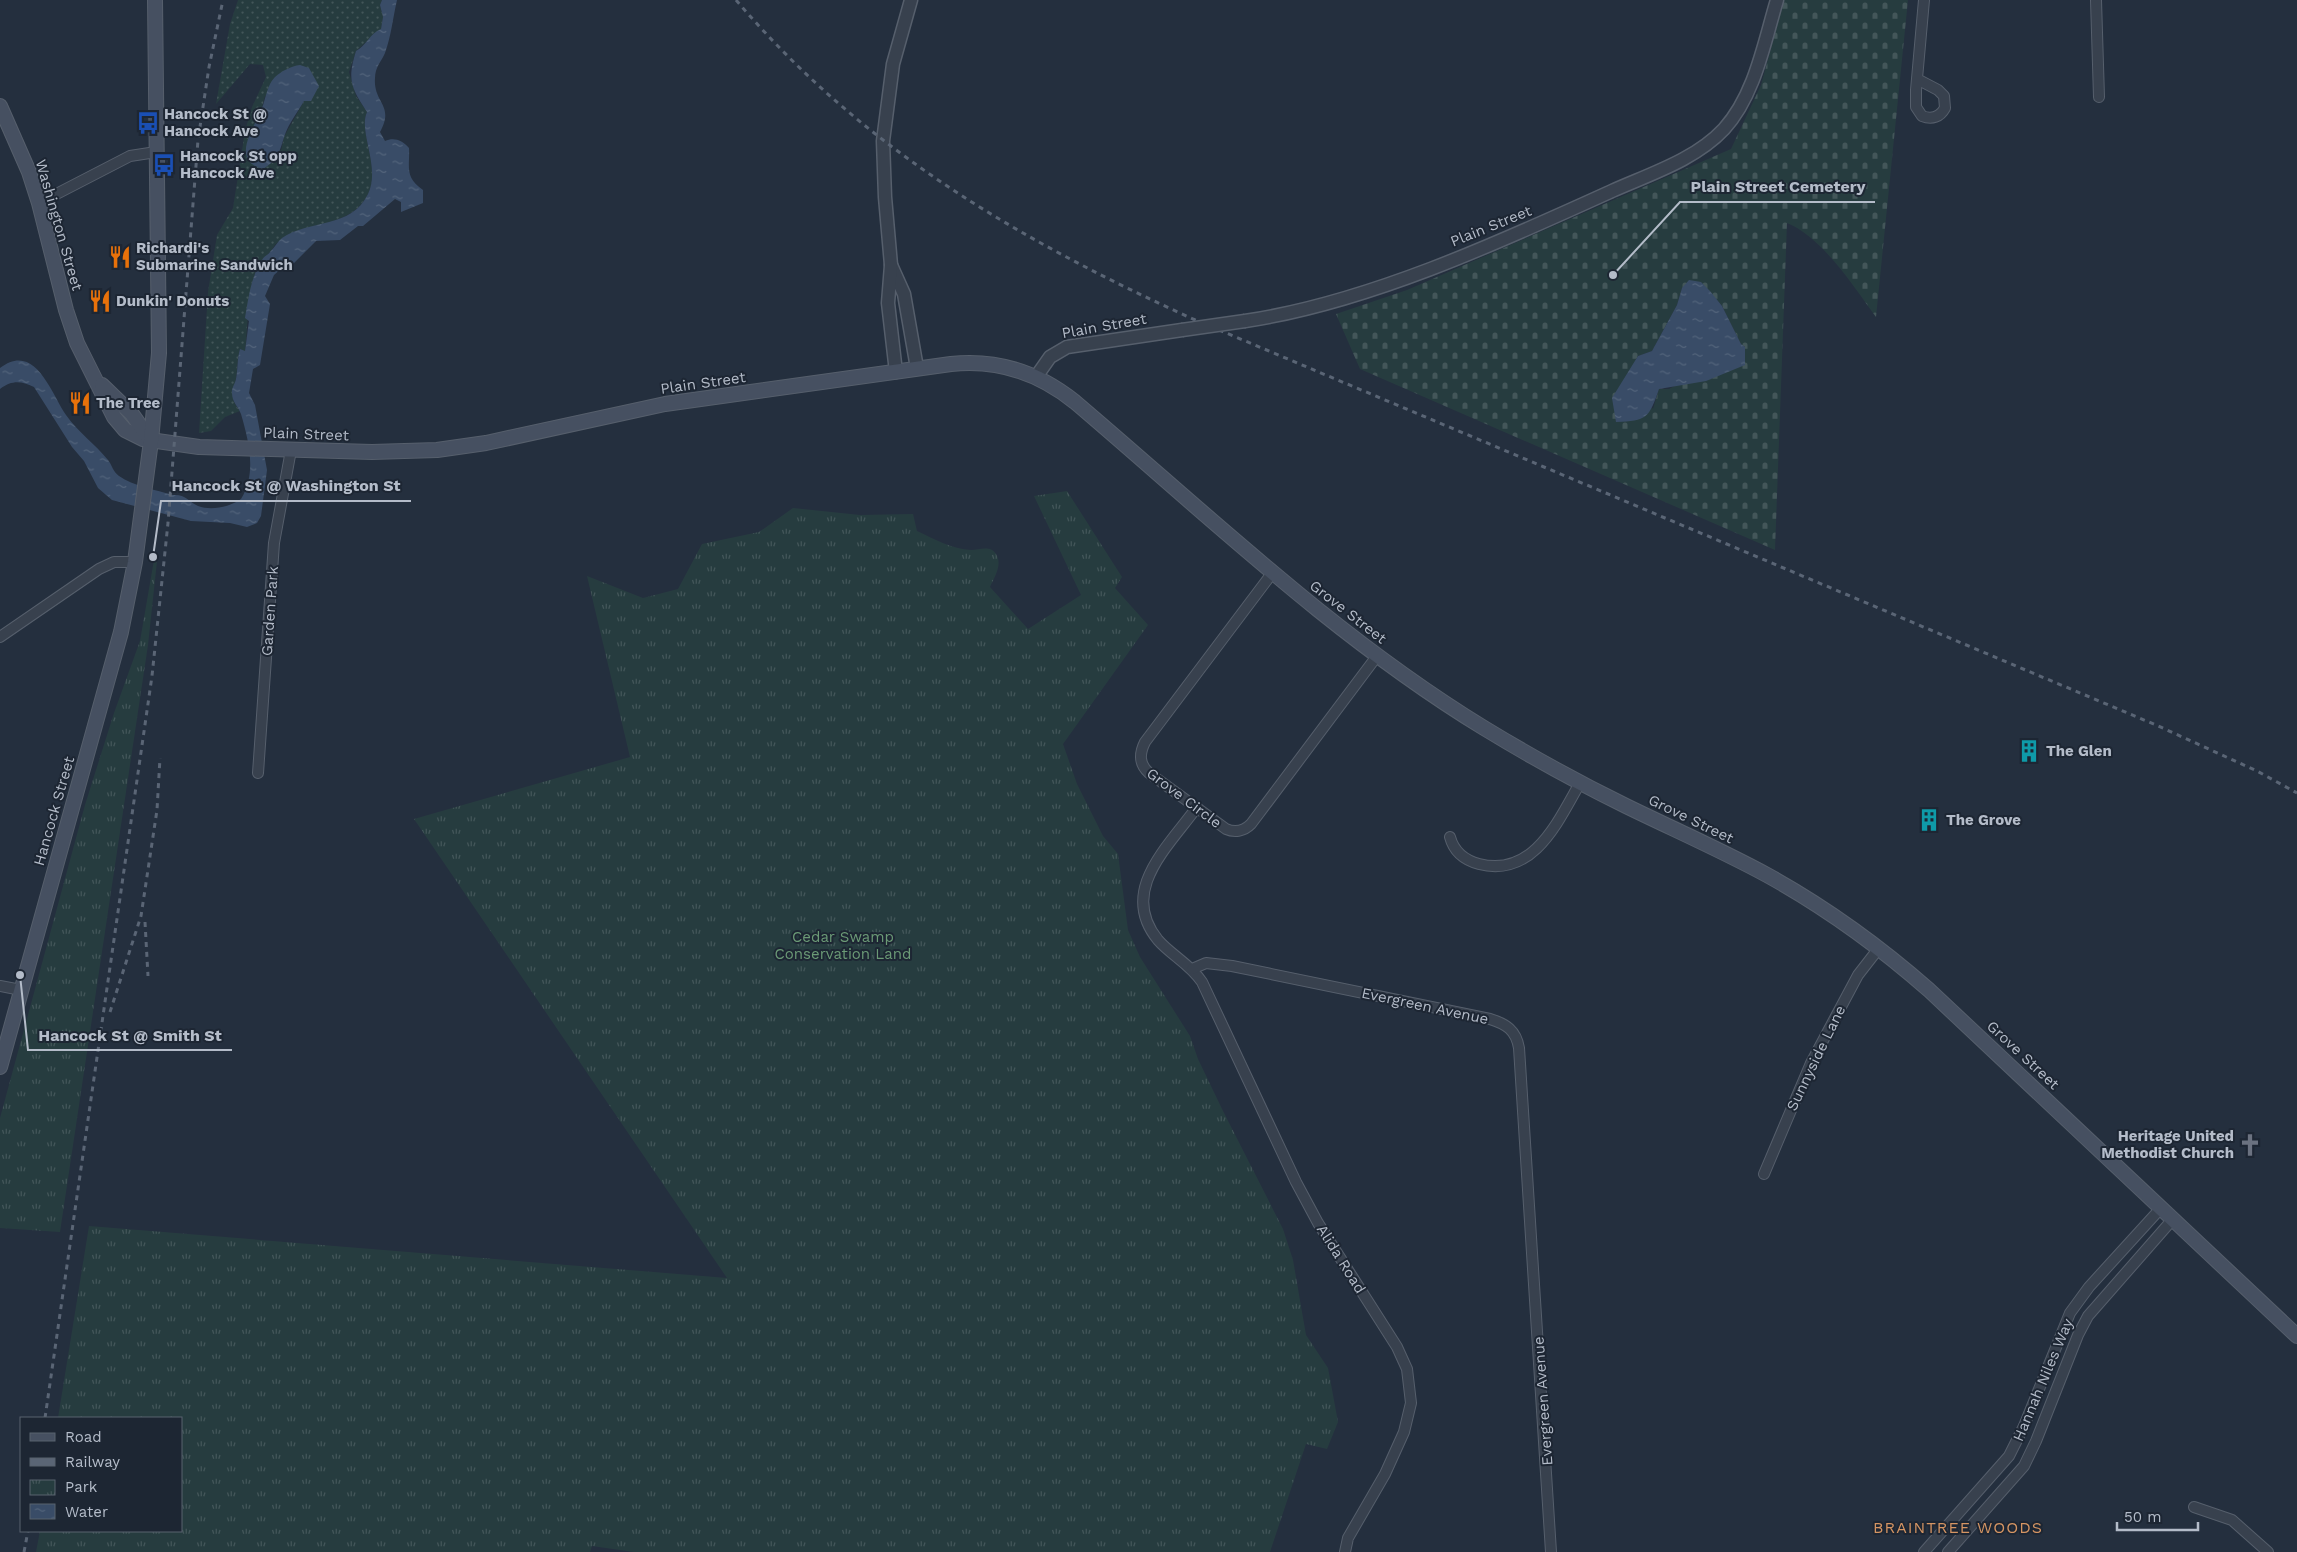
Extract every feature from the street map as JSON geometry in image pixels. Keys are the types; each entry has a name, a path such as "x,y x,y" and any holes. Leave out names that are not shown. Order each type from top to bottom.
{"main road":[{"path":"135,562 151,440 159,353 155,0"},
{"name":"Washington Street","path":"0,106 14,134 39,203 69,322 84,357 98,382 132,414 151,440"},
{"name":"Plain Street","path":"151,440 199,447 291,450 389,452 454,449 665,404 961,362 1010,367 1036,377"},
{"name":"Grove Street","path":"1036,377 1075,402 1273,572 1377,656 1470,719 1580,783 1772,878 1828,912 1879,948 1929,990 2297,1336"},
{"name":"Hancock Street","path":"0,1067 125,618 135,562"}],"street":[{"path":"896,372 888,303 891,264 882,160 892,64 911,0"},
{"name":"Plain Street","path":"1036,377 1050,357 1067,347 1275,316 1331,302 1438,264 1550,219 1701,148 1726,126 1745,98 1777,0"},
{"path":"1917,79 1940,91 1946,101 1945,108 1940,115 1932,118 1924,117 1916,107 1917,79 1924,0"},
{"path":"2096,0 2099,97"},
{"path":"39,203 130,156 156,152"},
{"path":"891,264 904,294 917,368"},
{"name":"Garden Park","path":"258,773 274,543 291,450"},
{"path":"0,637 98,569 114,562 135,562"},
{"name":"Grove Circle","path":"1273,572 1142,747 1140,757 1146,770 1230,831 1239,831 1248,827 1377,656"},
{"path":"1450,837 1458,853 1476,863 1498,866 1521,860 1534,852 1547,839 1580,783"},
{"path":"1192,969 1157,938 1146,921 1142,902 1147,877 1196,808"},
{"name":"Sunnyside Lane","path":"1764,1174 1809,1068 1858,975 1879,948"},
{"name":"Evergreen Avenue","path":"1192,969 1206,963 1242,968 1490,1019 1505,1024 1515,1035 1520,1048 1552,1552"},
{"name":"Alida Road","path":"1192,969 1207,993 1296,1182 1318,1223 1397,1347 1407,1369 1411,1403 1404,1432 1385,1474 1348,1538 1345,1552"},
{"path":"0,986 21,990"},
{"name":"Hannah Niles Way","path":"1924,1552 2010,1456 2062,1328 2074,1306 2161,1208"},
{"name":"Hannah Niles Way","path":"1948,1552 2024,1466 2054,1398 2078,1335 2088,1316 2173,1219"},
{"path":"2038,1391 2054,1398"},
{"path":"2194,1507 2232,1520 2268,1552"},
{"path":"1944,1531 1957,1542"}],"green space":[{"path":"238,0 382,0 380,5 383,17 381,29 356,51 349,72 356,96 367,112 365,129 372,173 368,194 360,205 339,219 300,231 277,243 259,264 250,293 245,352 240,349 238,356 233,398 240,411 225,417 211,431 199,433 208,292 217,235 233,208 245,131 252,107 266,77 263,65 250,64 216,104 230,24","holes":["265,96 304,101 284,137 281,151 257,118"]},
{"path":"1784,0 1908,0 1876,317 1825,251 1813,239 1787,223 1775,550 1360,369 1336,314 1407,290 1731,149 1761,85","holes":["1701,283 1722,306 1741,344 1745,347 1669,389 1659,389 1653,409 1627,376 1638,356 1652,351 1677,305 1682,288"]},
{"name":"Cedar Swamp Conservation Land","path":"1067,491 1122,577 1115,588 1148,625 1063,744 1077,784 1103,836 1118,854 1128,930 1140,957 1190,1036 1198,1059 1223,1111 1283,1229 1293,1260 1306,1335 1328,1368 1338,1422 1327,1449 1306,1444 1270,1552 634,1552 592,1546 590,1552 36,1552 40,1532 182,1532 182,1417 58,1417 89,1226 727,1278 414,819 630,757 587,576 643,598 678,589 702,544 759,532 793,508 860,515 913,514 917,531 950,546 971,550 988,549 994,551 999,562 996,575 990,587 1028,629 1081,595 1034,496"},
{"path":"154,560 157,561 148,645 60,1232 0,1228 0,1118 85,805 114,713 140,641"}],"water":[{"path":"382,0 397,0 387,47 375,74 375,86 385,116 380,132 385,141 398,140 409,148 410,176 423,190 423,203 401,212 401,202 395,199 363,226 358,226 340,240 316,241 290,267 284,266 274,275 265,296 270,304 260,365 253,369 249,393 255,405 267,470 261,516 257,523 247,527 230,523 191,521 112,500 98,488 84,461 72,447 34,387 17,382 0,389 0,368 12,361 23,361 32,365 48,383 66,415 103,454 117,474 125,479 145,487 181,496 203,507 220,507 241,499 249,479 250,457 241,414 233,399 232,391 236,379 240,349 245,351 249,321 245,318 253,281 258,266 282,238 293,232 329,222 351,213 361,205 368,194 372,173 365,129 367,112 354,90 351,77 356,51 374,33 381,29 383,17 380,5"},
{"path":"300,65 309,68 319,86 311,101 304,101 293,119 275,159 263,169 253,165 246,151 247,142 262,108 268,88 275,77 293,66"},
{"path":"1689,280 1701,282 1722,306 1741,344 1745,347 1745,365 1706,381 1659,389 1649,412 1645,416 1641,419 1616,422 1612,398 1638,356 1652,351 1677,305 1682,288"}],"railway":[{"path":"45,1417 152,676 168,523 198,140 209,67 223,0"},
{"path":"736,0 785,53 836,101 890,145 946,185 1005,222 1065,256 1193,319 2156,725 2257,771 2297,793"},
{"path":"110,1012 141,916 157,810 160,758"},
{"path":"145,922 148,976"},
{"path":"24,1552 28,1532"}],"place":[{"name":"Hancock St @ Hancock Ave","path":"148,123"},
{"name":"Hancock St opp Hancock Ave","path":"164,165"},
{"name":"Richardi's Submarine Sandwich","path":"120,257"},
{"name":"Plain Street Cemetery","path":"1613,275"},
{"name":"Dunkin' Donuts","path":"100,301"},
{"name":"The Tree","path":"80,403"},
{"name":"Hancock St @ Washington St","path":"153,557"},
{"name":"The Glen","path":"2029,751"},
{"name":"The Grove","path":"1929,820"},
{"name":"Hancock St @ Smith St","path":"20,975"},
{"name":"Heritage United Methodist Church","path":"2250,1145"}],"district":[{"name":"BRAINTREE WOODS","path":"1958,1527"}]}
